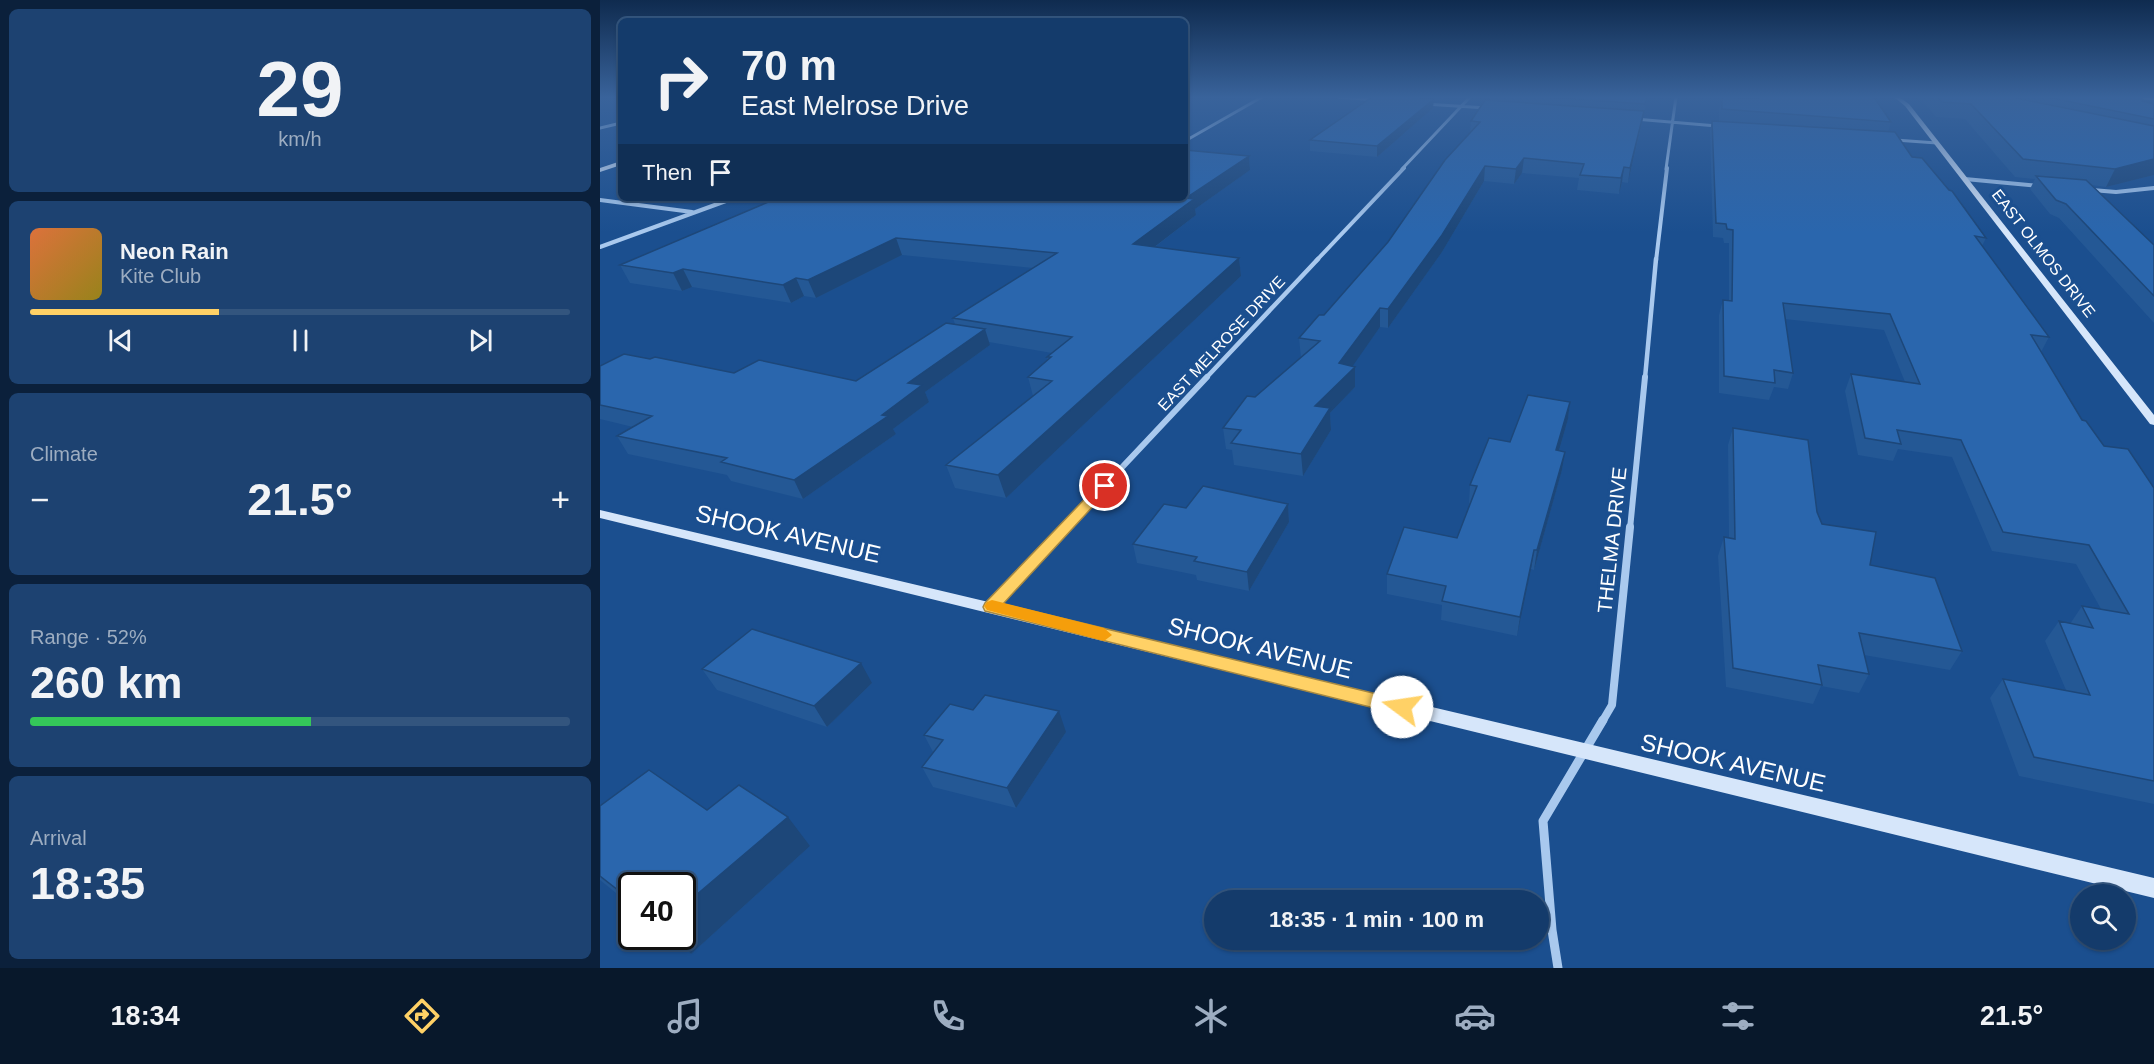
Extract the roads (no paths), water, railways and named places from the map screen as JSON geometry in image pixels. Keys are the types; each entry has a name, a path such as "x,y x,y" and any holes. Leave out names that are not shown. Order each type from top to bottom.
{"street":[{"name":"EAST MELROSE DRIVE","path":"991,607 1427,142"},
{"name":"THELMA DRIVE","path":"1558,968 1552,930 1543,821 1612,705 1670,142"},
{"path":"1927,142 1937,143"},
{"name":"EAST OLMOS DRIVE","path":"1937,143 2154,422"},
{"path":"600,170 618,164"},
{"path":"1965,179 2046,186"},
{"path":"2090,190 2116,192 2154,188"},
{"path":"600,200 694,213"},
{"path":"600,247 726,201"},
{"name":"SHOOK AVENUE","path":"600,514 2154,888"}]}
